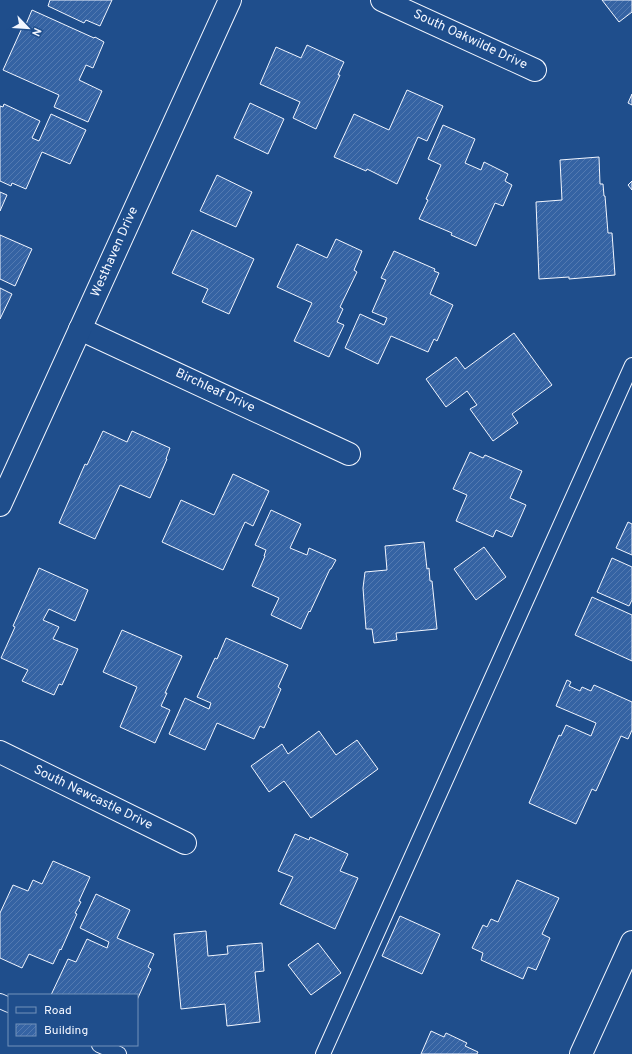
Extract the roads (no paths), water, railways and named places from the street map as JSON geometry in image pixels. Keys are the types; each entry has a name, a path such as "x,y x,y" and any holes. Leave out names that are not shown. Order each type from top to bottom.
{"street":[{"name":"Westhaven Drive","path":"0,505 230,0"},
{"name":"South Oakwilde Drive","path":"382,0 535,70"},
{"name":"Birchleaf Drive","path":"80,329 349,454"},
{"name":"South Newcastle Drive","path":"0,752 185,843"},
{"path":"581,1054 632,942"}],"lane":[{"path":"322,1054 632,365"},
{"path":"101,1046 120,1054"}]}
